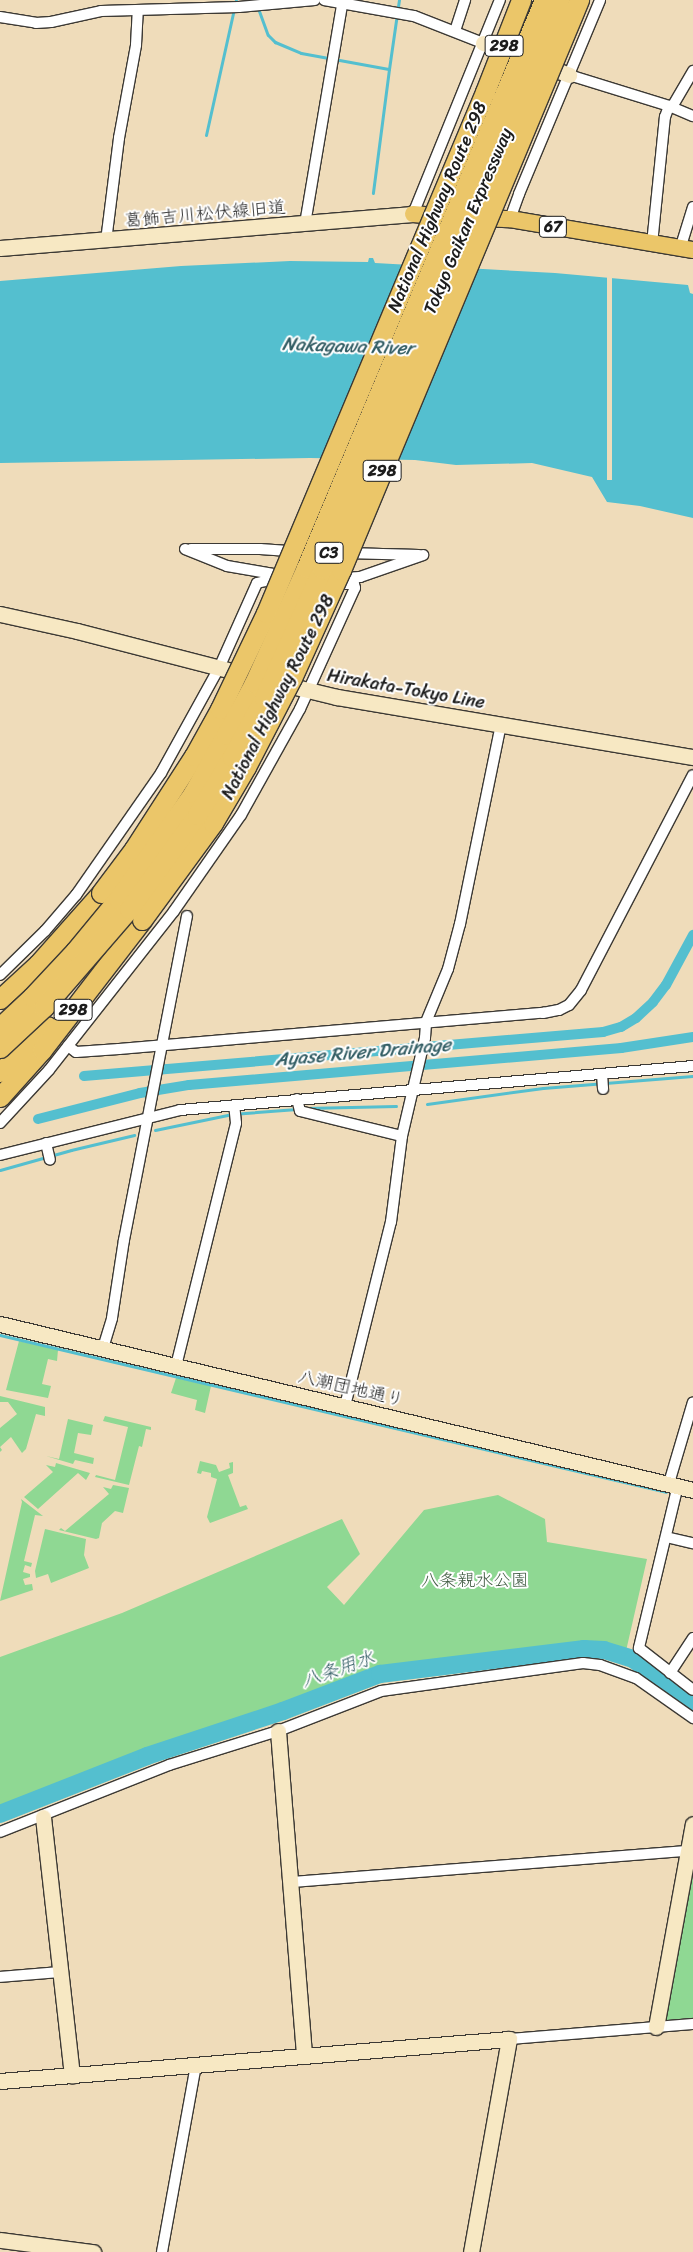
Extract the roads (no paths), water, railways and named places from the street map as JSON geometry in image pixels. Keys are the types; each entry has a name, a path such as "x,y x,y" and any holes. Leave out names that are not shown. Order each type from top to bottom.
{"highway":[{"name":"National Highway Route 298","path":"0,999 38,964 101,892 144,834 194,756 220,709 262,622 486,92 521,0"},
{"name":"298","path":"512,75 537,0"},
{"name":"Tokyo Gaikan Expressway","path":"0,1027 32,997 75,951 118,899 193,793 254,683 299,584 544,0"},
{"name":"Tokyo Gaikan Expressway","path":"0,1048 44,1007 129,909 197,815 250,723 288,648 322,569 560,0"},
{"name":"National Highway Route 298","path":"0,1097 42,1050 142,920 213,823 246,767 292,678 340,570 579,0"},
{"name":"298","path":"0,1072 60,1014 122,946"},
{"name":"298","path":"0,1006 38,964"}],"main road":[{"name":"67","path":"413,214 510,220 686,250"}],"street":[{"path":"0,17 36,23 51,22 89,12 136,7 315,0"},
{"path":"324,0 343,1 414,16 569,75 693,116"},
{"path":"455,31 465,0"},
{"path":"413,214 500,0"},
{"path":"510,220 519,194 600,0"},
{"path":"305,224 343,1"},
{"path":"106,241 119,138 136,45 136,7"},
{"path":"652,244 664,127 670,107 693,71"},
{"path":"686,250 693,206"},
{"name":"葛飾吉川松伏線旧道","path":"0,248 106,241 413,214"},
{"path":"260,548 327,553 422,555 360,577 318,580 304,584 291,577 227,566 185,549 260,548"},
{"path":"0,975 45,931 101,862 161,773 219,668 257,583 265,581 304,584 354,584 355,588 309,690 268,769 207,867 68,1046 0,1123"},
{"name":"Hirakata-Tokyo Line","path":"0,614 76,631 309,690 693,756"},
{"path":"345,1406 391,1222 402,1136 425,1037 426,1022 448,969 460,924 501,724"},
{"path":"68,1046 76,1052 426,1022 543,1014 559,1010 569,1004 585,982 693,775"},
{"path":"103,1348 112,1318 124,1240 187,916"},
{"path":"0,1156 148,1116 180,1110 235,1111 299,1105 412,1090 602,1081 693,1066"},
{"path":"299,1105 402,1136"},
{"path":"176,1366 234,1132 235,1111"},
{"path":"46,1143 49,1157"},
{"name":"八潮団地通り","path":"0,1324 693,1490"},
{"path":"693,1402 674,1484 666,1537 639,1648 693,1690"},
{"path":"666,1537 693,1543"},
{"path":"670,1673 693,1638"},
{"path":"0,1832 43,1817 169,1765 278,1731 381,1691 583,1663 600,1665 636,1678 693,1718"},
{"path":"278,1731 304,2056"},
{"path":"43,1817 72,2075"},
{"path":"656,2027 693,1824"},
{"path":"291,1882 688,1851"},
{"path":"0,1977 61,1972"},
{"path":"0,2081 693,2024"},
{"path":"471,2252 509,2039"},
{"path":"162,2252 196,2065"},
{"path":"0,2240 92,2252"}],"water":[{"name":"Nakagawa River","path":"369,258 373,258 375,263 555,273 688,285 690,293 693,294 693,518 640,506 607,502 592,477 532,463 456,465 415,460 310,458 0,463 0,281 181,266 290,261 368,262"}],"waterway":[{"path":"206,135 236,0"},
{"path":"255,0 268,35 275,42 301,53 389,69 373,193"},
{"path":"389,69 399,0"},
{"name":"Ayase River Drainage","path":"84,1076 603,1032 621,1027 636,1018 653,1002 666,985 693,935"},
{"name":"Ayase River Drainage","path":"38,1119 140,1093 189,1085 621,1048 693,1037"},
{"path":"427,1104 543,1088 693,1076"},
{"path":"306,1108 396,1106"},
{"path":"155,1130 232,1114 297,1109"},
{"path":"0,1170 134,1135"},
{"path":"0,1335 666,1492"},
{"name":"八条用水","path":"0,1814 147,1756 283,1711 380,1674 584,1649 604,1650 633,1659 693,1703"}],"park label":[{"name":"八条親水公園","path":"475,1580"}]}
